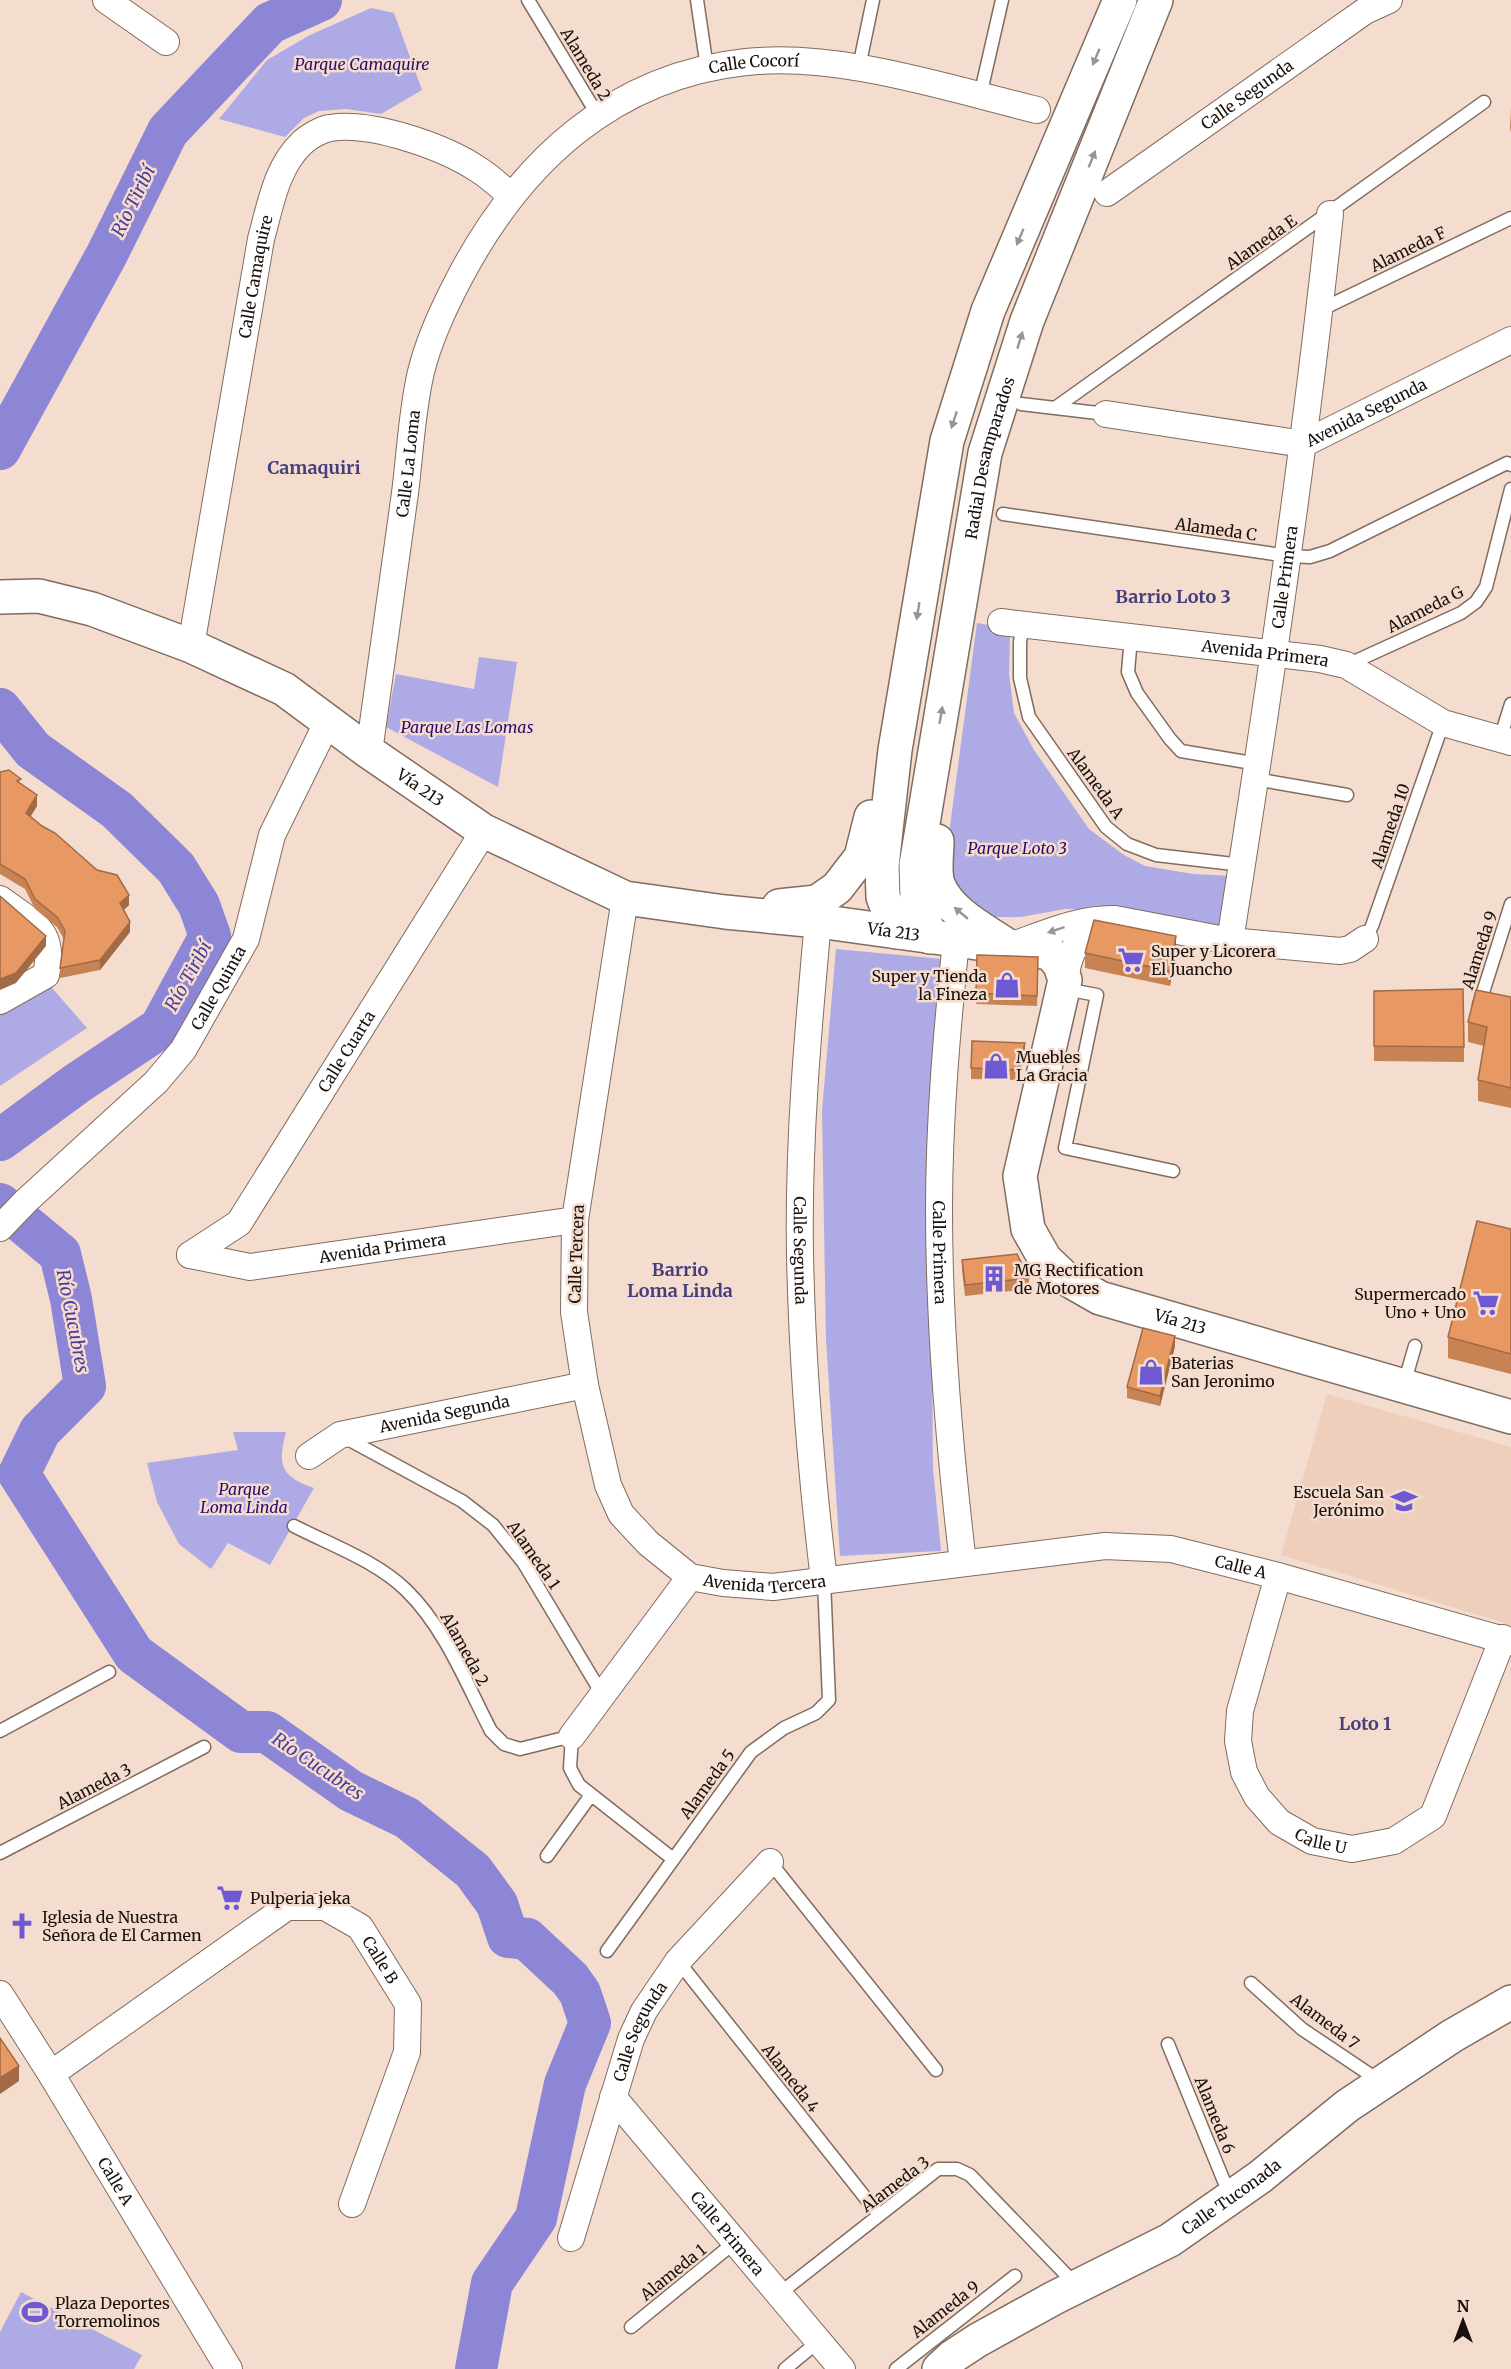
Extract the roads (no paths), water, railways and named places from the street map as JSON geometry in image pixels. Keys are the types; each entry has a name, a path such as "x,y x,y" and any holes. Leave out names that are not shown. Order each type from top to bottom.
{"main road":[{"path":"897,932 883,897 882,866 895,750 947,441 988,311 1119,2"},
{"name":"Radial Desamparados","path":"943,939 917,897 916,865 985,453 1027,321 1153,7"},
{"name":"Vía 213","path":"0,597 39,596 82,606 191,646 284,689 369,752 484,831 625,898 725,912 818,921 1050,953 1060,964 1064,984 1020,1176 1028,1229 1045,1259 1065,1278 1100,1298 1511,1418"},
{"path":"818,921 839,905 854,883 879,786 895,750"},
{"path":"933,763 937,882 950,903 964,916 1009,946"},
{"path":"725,912 817,902 837,888 861,857"},
{"name":"Calle Tuconada","path":"939,2369 952,2357 978,2340 1170,2240 1260,2177 1347,2106 1452,2036 1511,2002"}],"street":[{"path":"106,0 166,42"},
{"name":"Calle Segunda","path":"1107,193 1365,11 1389,0"},
{"name":"Calle Cocorí","path":"511,196 559,143 597,114 653,85 707,68 747,62 794,61 859,67 1036,110"},
{"name":"Calle Camaquire","path":"191,646 261,239 274,191 287,162 303,142 328,128 362,128 401,135 434,148 479,169 511,196"},
{"name":"Calle La Loma","path":"369,752 421,371 445,304 476,245 511,196"},
{"name":"Calle Primera","path":"1230,941 1275,654 1320,310 1330,214"},
{"name":"Avenida Segunda","path":"1106,414 1303,444 1511,340"},
{"name":"Avenida Primera","path":"1012,623 1320,658 1346,665 1443,723 1505,740"},
{"name":"Calle Quinta","path":"0,1228 26,1201 156,1082 183,1050 246,939 272,836 328,722"},
{"name":"Calle Cuarta","path":"190,1256 238,1223 484,831"},
{"name":"Calle Tercera","path":"625,898 575,1220 574,1311 585,1384 608,1485 621,1514 648,1543 690,1577"},
{"path":"0,899 43,933 48,941 46,975 0,1000"},
{"path":"1009,946 1070,926 1104,919 1116,919 1230,941 1340,951 1350,949 1365,939"},
{"path":"1064,984 1066,965 1076,944 1091,927 1104,919"},
{"name":"Calle Segunda","path":"818,921 801,1141 800,1251 806,1405 824,1580"},
{"name":"Calle Primera","path":"943,939 940,1263 945,1386 963,1563"},
{"name":"Avenida Primera","path":"190,1256 250,1267 575,1220"},
{"name":"Avenida Segunda","path":"309,1456 340,1435 585,1384"},
{"name":"Calle A","path":"963,1563 1105,1546 1171,1549 1278,1576 1507,1640"},
{"name":"Avenida Tercera","path":"572,1736 690,1577 723,1583 773,1587 963,1563"},
{"name":"Calle U","path":"1278,1576 1240,1712 1238,1741 1244,1772 1257,1797 1279,1822 1312,1841 1352,1849 1394,1841 1433,1816 1507,1640"},
{"name":"Calle Segunda","path":"571,2238 631,2039 644,2011 678,1961 770,1862"},
{"name":"Calle B","path":"51,2074 287,1907 325,1907 360,1927 408,2004 407,2052 352,2204"},
{"name":"Calle A","path":"0,1994 51,2074 229,2369"},
{"name":"Calle Primera","path":"613,2097 842,2369"}],"lane":[{"name":"Alameda 2","path":"528,0 597,114"},
{"path":"697,0 707,68"},
{"path":"859,67 873,0"},
{"path":"980,96 1002,0"},
{"name":"Alameda E","path":"1055,408 1484,102"},
{"name":"Alameda F","path":"1320,310 1511,218"},
{"path":"1021,404 1106,414"},
{"name":"Alameda C","path":"1003,514 1287,556 1310,557 1330,551 1507,463 1511,465"},
{"name":"Alameda G","path":"1346,665 1461,613 1476,602 1486,587 1511,489"},
{"name":"Alameda A","path":"1012,623 1019,651 1020,678 1029,717 1106,827 1127,844 1156,855 1242,865"},
{"path":"1131,637 1128,672 1137,693 1181,751 1347,795"},
{"path":"1505,740 1511,704"},
{"name":"Alameda 10","path":"1365,939 1372,926 1443,723"},
{"name":"Alameda 9","path":"1479,1006 1511,904"},
{"path":"1064,984 1098,995 1065,1148 1173,1171"},
{"path":"1404,1385 1415,1346"},
{"name":"Alameda 1","path":"340,1435 462,1501 493,1525 523,1562 603,1694"},
{"name":"Alameda 2","path":"294,1526 367,1562 405,1589 436,1626 491,1731 504,1744 520,1749 572,1736"},
{"name":"Alameda 5","path":"607,1951 751,1752 784,1728 816,1713 829,1700 824,1580"},
{"path":"0,1731 109,1672"},
{"path":"572,1736 570,1768 579,1785 673,1859"},
{"name":"Alameda 3","path":"0,1853 204,1747"},
{"path":"547,1856 591,1794"},
{"path":"770,1862 936,2070"},
{"name":"Alameda 4","path":"678,1961 879,2215"},
{"name":"Alameda 7","path":"1251,1983 1302,2029 1383,2083"},
{"name":"Alameda 6","path":"1168,2044 1231,2198"},
{"name":"Alameda 3","path":"779,2294 938,2169 957,2169 970,2175 1077,2287"},
{"name":"Alameda 1","path":"631,2327 735,2242"},
{"name":"Alameda 9","path":"896,2369 1015,2276"},
{"path":"785,2369 819,2341"}],"waterway":[{"name":"Río Tiribí","path":"0,449 106,256 168,131 270,23 321,0"},
{"name":"Río Tiribí","path":"0,709 33,750 117,810 176,868 199,905 210,936 160,1028 76,1084 0,1140"},
{"name":"Río Cucubres","path":"0,1204 60,1254 71,1299 85,1386 40,1431 19,1474 134,1654 241,1732 267,1732 351,1791 407,1818 473,1871 497,1904 508,1937 527,1939 570,1979 580,1993 590,2023 565,2084 536,2218 492,2283 476,2369"}],"place":[{"name":"Super y Licorera El Juancho","path":"1131,960"},
{"name":"Super y Tienda la Fineza","path":"1007,985"},
{"name":"Muebles La Gracia","path":"996,1066"},
{"name":"MG Rectification de Motores","path":"994,1279"},
{"name":"Supermercado Uno + Uno","path":"1486,1303"},
{"name":"Baterias San Jeronimo","path":"1151,1372"},
{"name":"Escuela San Jerónimo","path":"1404,1501"},
{"name":"Pulperia jeka","path":"230,1898"},
{"name":"Iglesia de Nuestra Señora de El Carmen","path":"22,1926"},
{"name":"Plaza Deportes Torremolinos","path":"35,2312"}],"district":[{"name":"Camaquiri","path":"314,467"},
{"name":"Barrio Loto 3","path":"1173,596"},
{"name":"Barrio Loma Linda","path":"680,1279"},
{"name":"Loto 1","path":"1365,1723"}],"park label":[{"name":"Parque Camaquire","path":"362,64"},
{"name":"Parque Las Lomas","path":"467,727"},
{"name":"Parque Loto 3","path":"1017,848"},
{"name":"Parque Loma Linda","path":"244,1498"}]}
